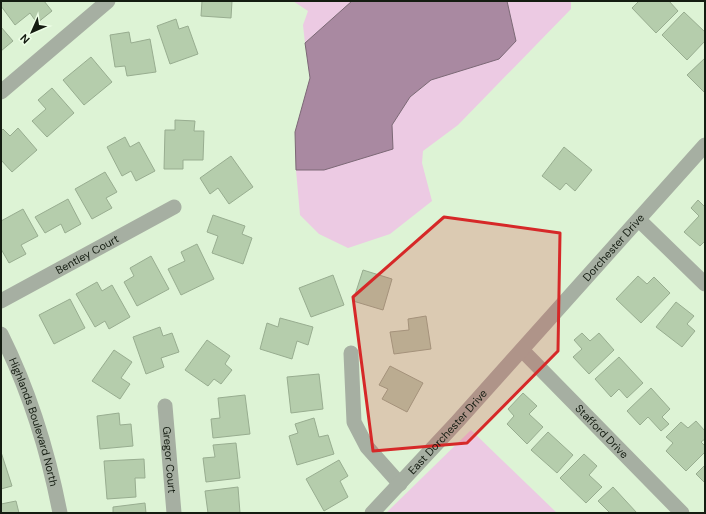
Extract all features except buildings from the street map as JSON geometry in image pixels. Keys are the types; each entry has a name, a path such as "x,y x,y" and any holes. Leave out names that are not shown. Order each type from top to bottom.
{"street":[{"path":"1,92 108,1"},
{"name":"Dorchester Drive","path":"522,350 705,146"},
{"name":"Bentley Court","path":"1,301 174,207"},
{"path":"639,220 705,284"},
{"name":"Highlands Boulevard North","path":"1,334 10,351 25,389 44,444 60,513"},
{"name":"East Dorchester Drive","path":"372,513 522,350"},
{"name":"Stafford Drive","path":"522,350 682,513"},
{"path":"352,353 354,422 367,447 400,484"},
{"name":"Gregor Court","path":"165,406 174,513"}],"highlighted area":[{"path":"444,217 560,233 558,351 467,443 373,451 353,297"}],"shaded area":[{"path":"293,1 352,1 305,43 303,25 308,11"},
{"path":"352,1 507,1 516,41 499,59 431,80 410,97 392,125 393,149 324,170 296,170 295,132 310,78 305,43"},
{"path":"507,1 571,1 571,9 458,125 423,151 422,163 432,201 390,234 348,248 319,234 300,215 296,170 324,170 392,125 410,97 431,80 459,71 516,41"},
{"path":"471,430 557,513 386,513"}]}
